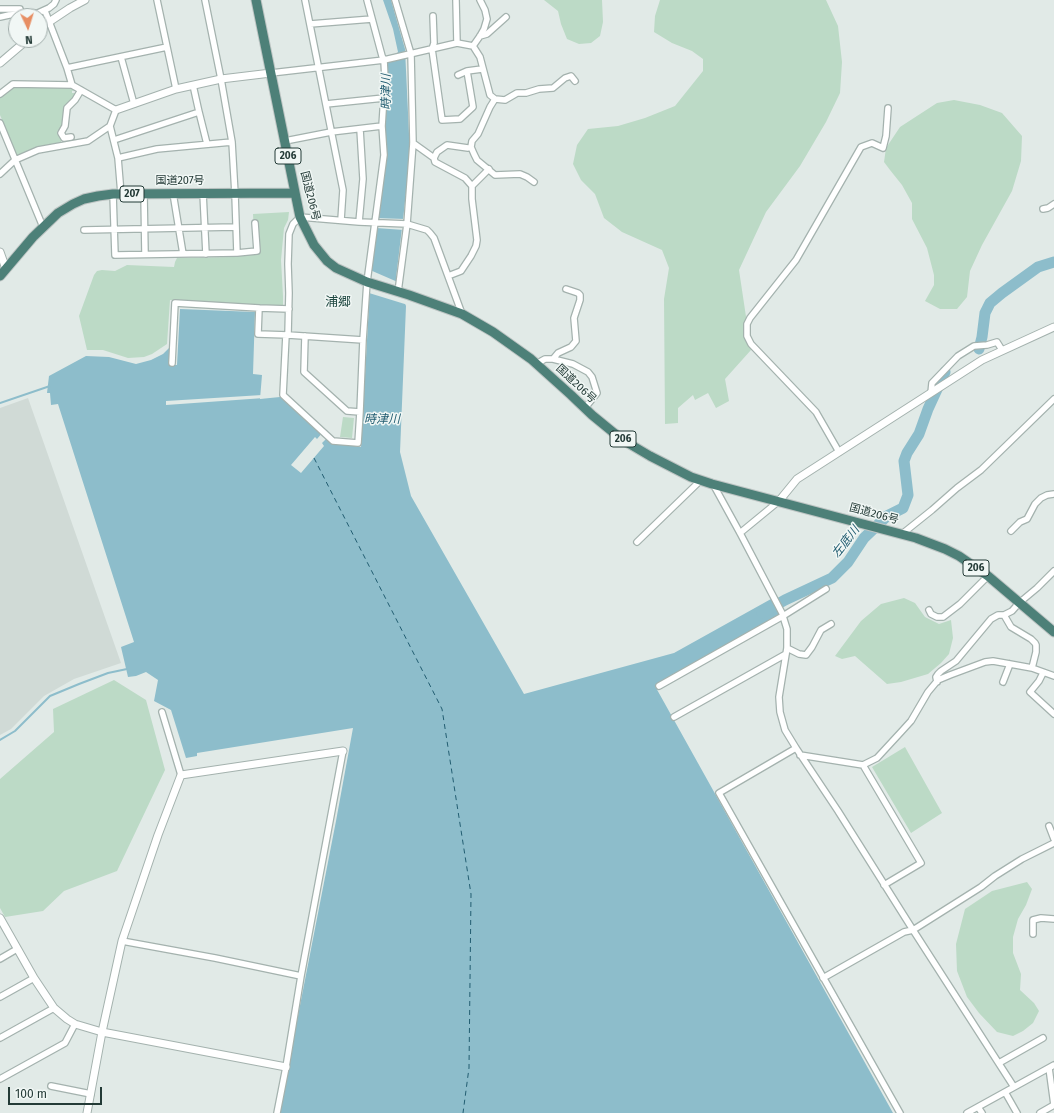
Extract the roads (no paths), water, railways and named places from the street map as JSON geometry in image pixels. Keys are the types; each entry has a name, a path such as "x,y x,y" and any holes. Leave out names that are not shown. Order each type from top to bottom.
{"highway":[{"name":"国道206号","path":"256,0 300,216 311,241 322,256 336,268 367,282 410,295 462,314 493,332 536,364 614,433 639,450 691,477 712,484 885,529 945,548 988,576 1054,632"},
{"name":"国道207号","path":"3,272 33,237 58,213 73,204 91,197 117,194 295,193"}],"street":[{"path":"48,9 54,4 56,0"},
{"path":"72,85 49,22 85,0"},
{"path":"157,0 176,89"},
{"path":"205,0 232,142 236,252"},
{"path":"305,0 343,190 341,220"},
{"path":"367,0 384,60 385,80 382,126 384,156 375,223 367,282 358,443 333,441 283,395 290,293 288,264 290,234 292,224 300,216 359,222 375,223 407,224 427,230 434,238 462,314"},
{"path":"395,0 410,55 413,143 407,224 398,292"},
{"path":"456,0 457,43"},
{"path":"473,46 484,30 486,19 485,10 480,0"},
{"path":"433,16 434,43 432,49 442,120 460,119 473,107 467,71"},
{"path":"480,36 487,34 506,17"},
{"path":"310,24 372,19"},
{"path":"0,94 13,84 72,85 116,110 176,89 221,79 384,60 457,43 473,46 480,57 490,95 495,100 505,100 517,93 526,93 539,89 553,88 565,78 571,76 575,82"},
{"path":"67,68 167,47"},
{"path":"0,63 18,48"},
{"path":"120,58 134,104"},
{"path":"458,75 467,71 482,68"},
{"path":"192,85 207,144"},
{"path":"71,137 64,138 61,133 65,126 67,108 76,100 81,90"},
{"path":"326,104 384,98"},
{"path":"495,100 490,107 478,134 472,141 471,147 477,160 495,175 520,174 527,176 534,182"},
{"path":"839,452 816,412 751,344 747,336 747,324 750,318 796,260 861,147 872,143 883,148 886,136 888,108"},
{"path":"0,174 15,160 38,150 88,141 110,126 116,110"},
{"path":"114,140 199,112"},
{"path":"0,123 43,227"},
{"path":"110,126 118,158 117,194 113,229 115,255 206,254 257,251 255,223"},
{"path":"285,141 331,132 382,126"},
{"path":"359,222 363,179 360,129"},
{"path":"118,158 158,149 232,142"},
{"path":"413,143 434,158 435,162 465,178 472,186 477,240 476,246 460,271 448,276"},
{"path":"434,158 437,152 447,145 468,148 471,147"},
{"path":"472,186 489,169"},
{"path":"173,193 183,254"},
{"path":"203,193 206,254"},
{"path":"144,194 145,254"},
{"path":"1043,209 1054,204"},
{"path":"84,230 235,227"},
{"path":"0,252 3,272"},
{"path":"553,359 558,353 571,347 576,341 574,318 580,300 580,295 566,289"},
{"path":"172,363 175,303 289,309"},
{"path":"259,308 258,334 363,340"},
{"path":"740,533 779,501 797,480 839,452 982,360 1054,327"},
{"path":"305,336 304,372 347,411 360,412"},
{"path":"928,395 932,382 958,356 974,346 987,345 997,342 1002,350"},
{"path":"536,364 545,359 553,359 573,364 585,370 592,377 598,393 585,408"},
{"path":"902,534 981,470 1054,399"},
{"path":"637,542 701,480"},
{"path":"712,484 783,614 787,629 787,648 779,697 780,712 785,730 1014,1087"},
{"path":"1011,531 1020,522 1027,518 1035,504 1041,498 1054,494"},
{"path":"937,682 936,677 938,674 956,661 991,619 998,615 1004,615 1012,611 1054,571"},
{"path":"929,610 931,614 937,617 943,617 960,604 988,576"},
{"path":"659,686 826,589"},
{"path":"1004,615 1011,627 1035,643 1036,652 1032,668"},
{"path":"787,648 799,654 806,655 821,630 831,624"},
{"path":"674,717 786,654"},
{"path":"800,755 864,765 877,758 911,721 928,692 937,682 950,675 986,662 993,661 1032,668 1054,676"},
{"path":"1003,682 1010,664"},
{"path":"1043,673 1039,681 1030,692 1054,714"},
{"path":"87,1113 102,1032 122,941 158,835 181,775 162,712"},
{"path":"796,748 719,793 900,1113"},
{"path":"181,775 342,751 277,1113"},
{"path":"864,765 922,863 884,884"},
{"path":"1049,826 1054,839"},
{"path":"823,978 904,932 913,930 1022,859 1054,843"},
{"path":"0,918 34,978 54,1008 75,1024 102,1032 286,1067"},
{"path":"1033,934 1033,920 1041,918 1054,919"},
{"path":"122,941 216,958 301,976"},
{"path":"0,959 18,948"},
{"path":"0,997 34,978"},
{"path":"0,1038 54,1008"},
{"path":"0,1079 65,1043 75,1024"},
{"path":"999,1063 1043,1038"},
{"path":"967,1113 1052,1067 1054,1105 1040,1113"},
{"path":"51,1086 91,1094"},
{"path":"1005,1092 1016,1113"},
{"path":"978,1107 982,1113"}],"water":[{"name":"時津川","path":"383,0 391,0 405,49 410,155 396,278 406,306 400,452 411,496 524,694 674,653 771,599 780,616 655,686 893,1113 279,1113 353,728 197,753 197,756 186,758 171,710 154,701 158,680 146,672 128,677 121,647 134,642 58,404 51,405 50,393 47,393 49,376 86,356 109,357 136,364 151,360 163,354 170,347 169,365 177,365 180,309 255,312 253,374 262,375 260,399 280,397 332,443 361,447 371,269 377,230 387,86 387,64 398,52 393,29"}],"waterway":[{"name":"左底川","path":"979,349 985,313 990,303 1038,267 1054,262"},
{"name":"左底川","path":"762,613 785,600 832,578 848,562 864,538 887,516 903,508 908,495 904,461 907,453 919,434 928,409 945,372"},
{"path":"0,403 50,386"},
{"path":"0,740 15,731 50,696 108,673 127,669"}],"district":[{"name":"浦郷","path":"338,302"}]}
